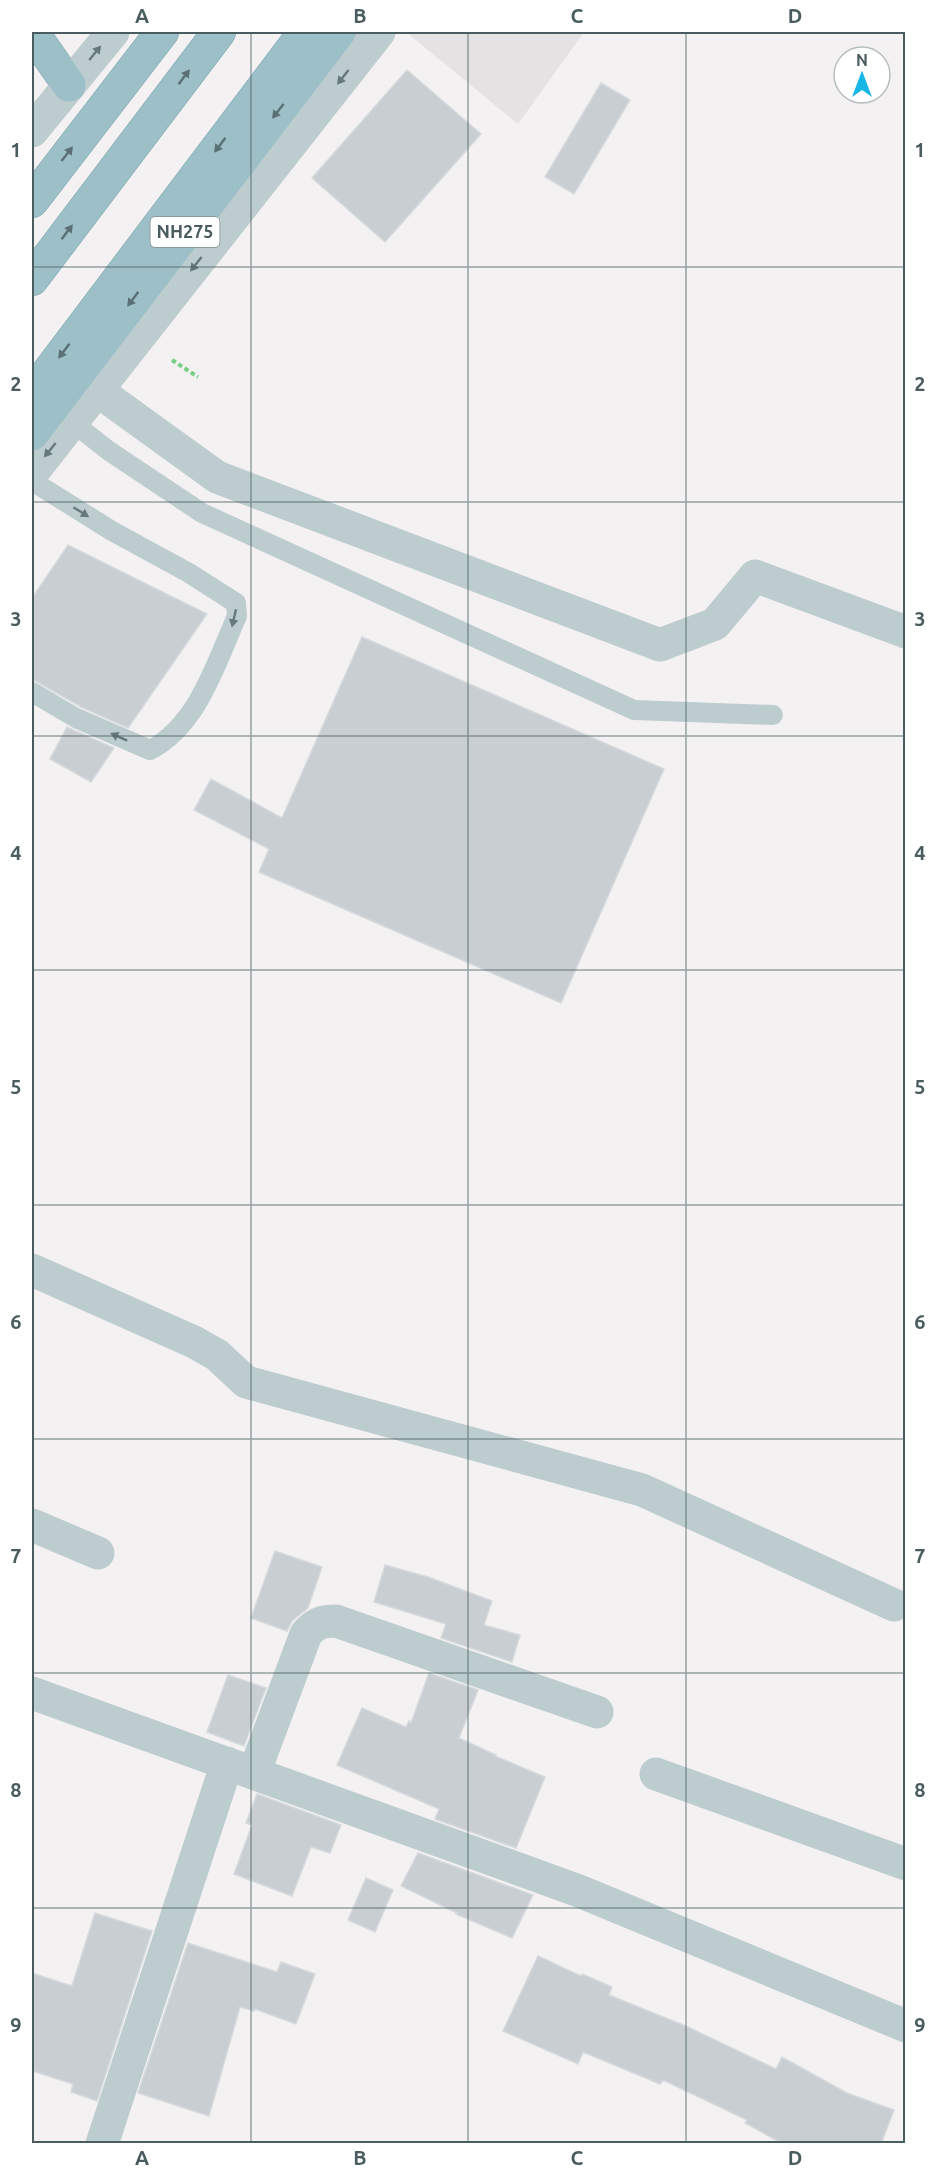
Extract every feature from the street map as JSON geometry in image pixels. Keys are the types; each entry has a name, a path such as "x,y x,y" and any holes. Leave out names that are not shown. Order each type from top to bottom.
{"highway":[{"path":"32,32 69,85"},
{"path":"32,201 162,32"},
{"path":"32,279 219,32"},
{"name":"NH275","path":"32,394 305,32"},
{"name":"NH275","path":"32,434 339,32"}],"street":[{"path":"32,131 113,32"},
{"name":"NH275","path":"32,473 379,32"},
{"path":"98,392 217,477 660,645 715,624 755,576 906,632"},
{"path":"32,1269 194,1342 217,1355 246,1382 642,1490 894,1605"},
{"path":"32,1525 98,1553"},
{"path":"102,2144 241,1768 306,1634 314,1625 323,1621 336,1621 597,1712"},
{"path":"32,1693 579,1891 906,2026"},
{"path":"656,1774 906,1864"}],"lane":[{"path":"72,422 109,451 202,513 634,710 773,715"},
{"path":"32,481 112,531 189,573 236,603 237,616 190,715 163,744 150,750 76,718 32,692"}],"path":[{"path":"172,360 198,377"}],"shaded area":[{"path":"406,32 584,32 518,124"}],"building":[{"path":"407,70 481,134 385,242 312,178"},
{"path":"601,83 630,100 574,194 545,177"},
{"path":"68,545 207,614 128,728 81,707 32,679 32,598"},
{"path":"362,637 664,769 561,1003 259,872 269,849 194,810 211,779 282,818"},
{"path":"67,727 114,748 91,782 50,759"},
{"path":"275,1551 322,1567 308,1608 292,1621 287,1631 251,1618"},
{"path":"385,1565 428,1577 492,1601 484,1625 520,1635 512,1662 441,1638 446,1624 374,1602"},
{"path":"429,1673 478,1690 459,1738 545,1777 516,1848 435,1819 439,1809 337,1765 362,1708 406,1727 409,1721 411,1723"},
{"path":"228,1675 266,1688 244,1746 207,1732"},
{"path":"257,1794 341,1825 330,1853 311,1847 292,1896 234,1874 252,1825 246,1823"},
{"path":"418,1853 533,1895 512,1938 456,1914 401,1886"},
{"path":"366,1878 393,1890 375,1932 348,1920"},
{"path":"95,1913 152,1931 97,2101 71,2092 73,2084 32,2071 32,1973 72,1986"},
{"path":"188,1943 277,1972 281,1962 315,1974 296,2024 255,2009 254,2011 240,2007 209,2116 138,2093"},
{"path":"538,1956 581,1976 582,1974 612,1987 609,1995 688,2027 776,2069 782,2057 847,2093 894,2110 881,2144 783,2144 745,2123 747,2120 663,2080 660,2084 583,2052 578,2064 503,2031"}]}
